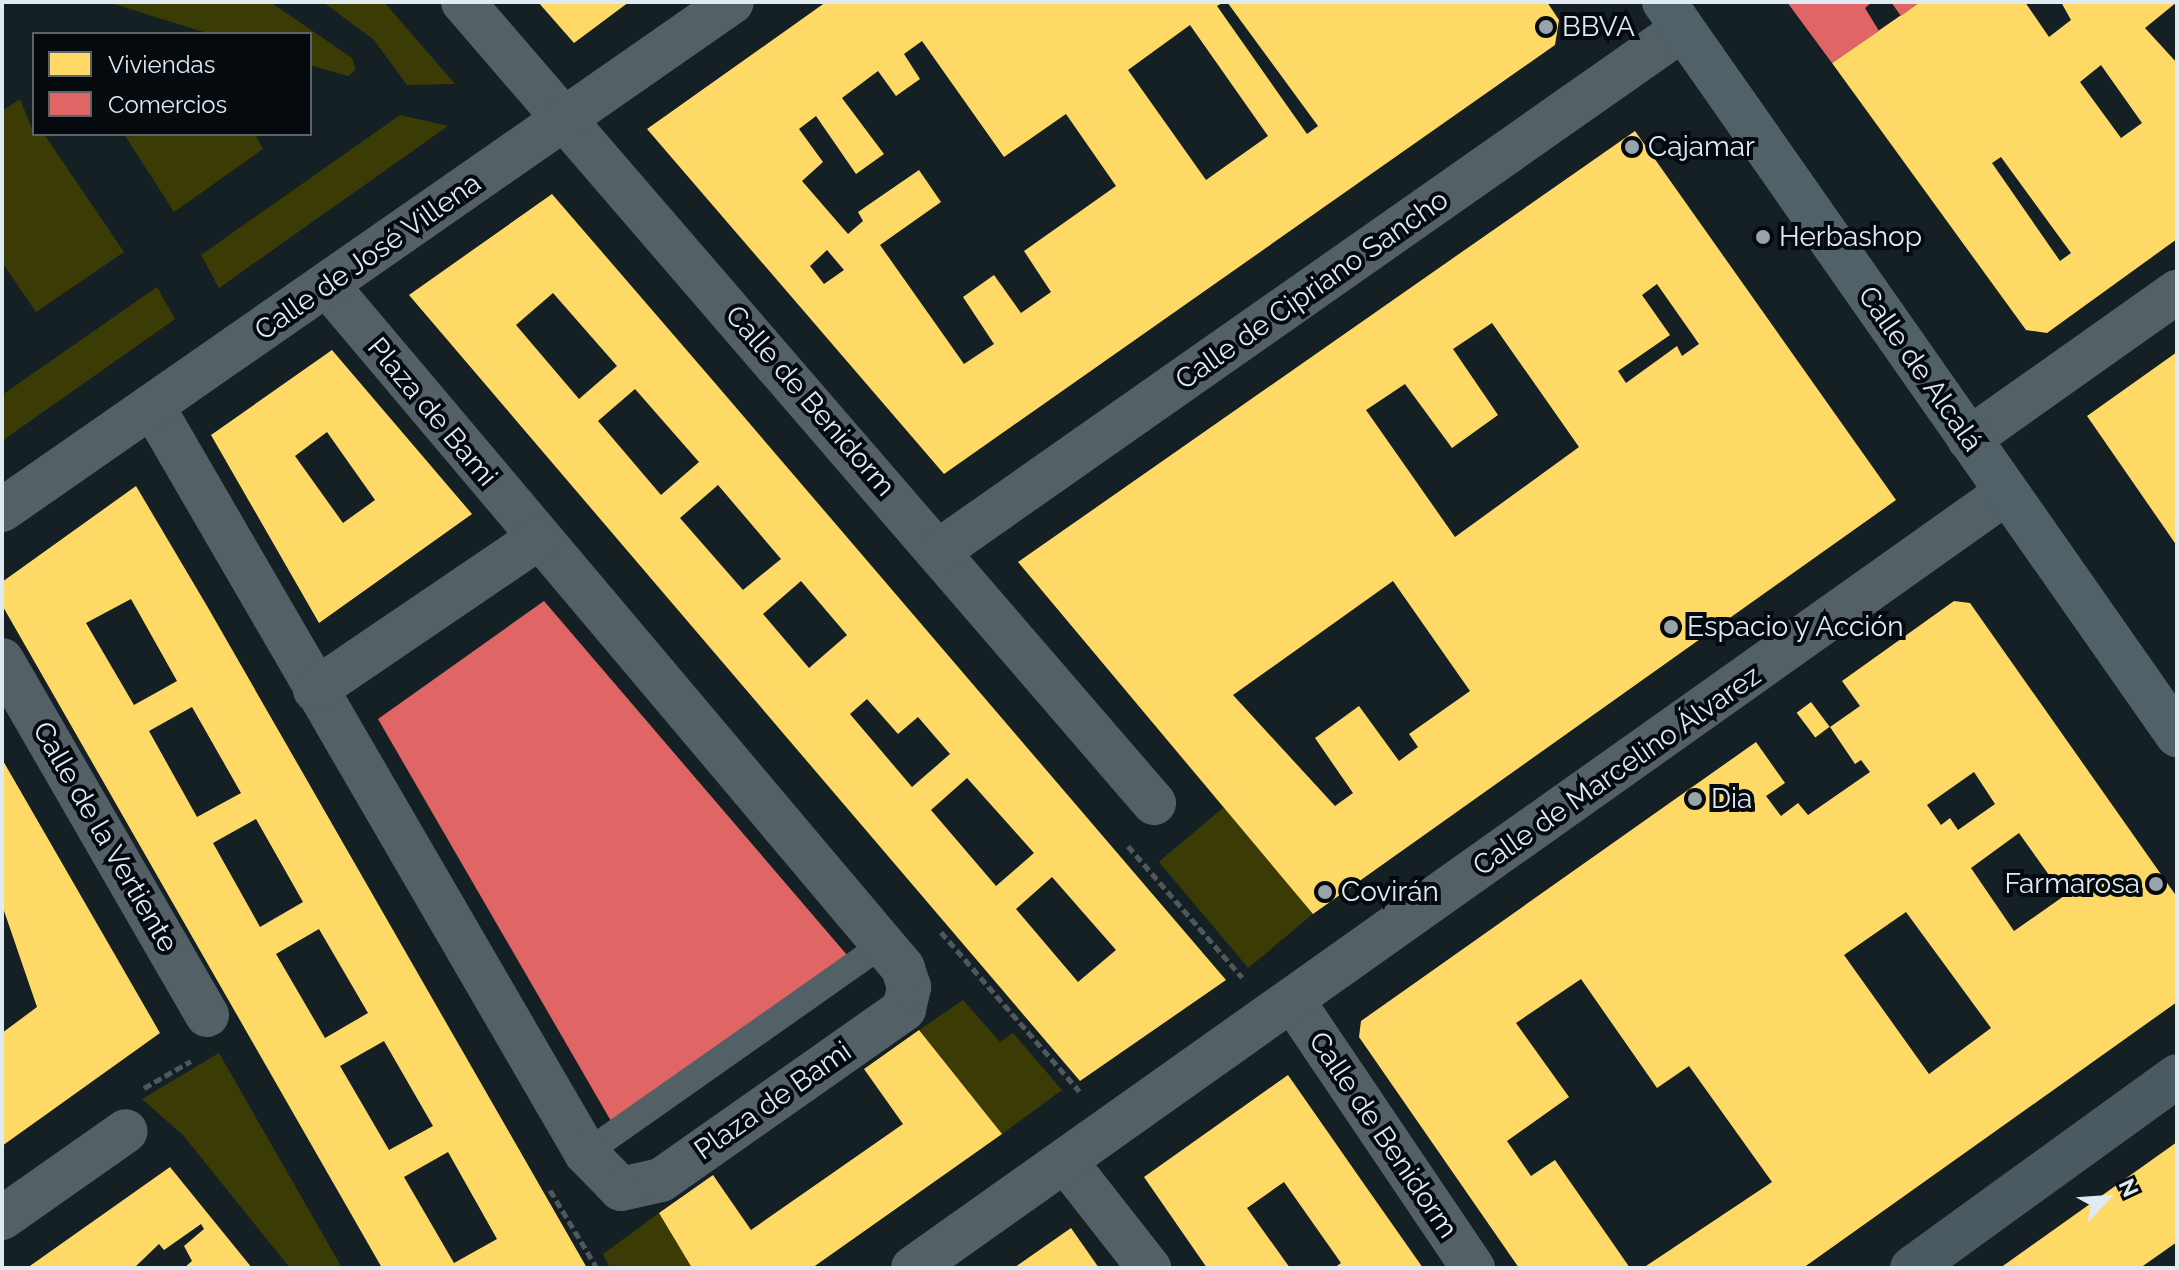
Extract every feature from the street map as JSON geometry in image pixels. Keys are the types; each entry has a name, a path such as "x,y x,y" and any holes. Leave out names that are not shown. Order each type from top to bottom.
{"main road":[{"name":"Calle de Alcalá","path":"1674,16 2177,735"},
{"path":"1912,1268 2177,1076"}],"street":[{"name":"Calle de Benidorm","path":"463,2 940,550 1154,803"},
{"name":"Calle de José Villena","path":"2,510 732,2"},
{"name":"Calle de Cipriano Sancho","path":"940,550 1674,16"},
{"name":"Plaza de Bami","path":"153,407 586,1153 621,1189 661,1180 904,1009 909,987 886,942 537,539 327,285"},
{"path":"1969,439 2177,292"},
{"name":"Calle de Marcelino Álvarez","path":"913,1268 2006,493"},
{"path":"315,690 537,539"},
{"name":"Calle de la Vertiente","path":"2,660 204,1035"},
{"name":"Calle de Benidorm","path":"1293,1001 1473,1268"},
{"path":"2,1218 128,1114"},
{"path":"1066,1162 1149,1268"}],"lane":[{"path":"586,1153 886,942"}],"path":[{"path":"1122,839 1245,981"},
{"path":"934,924 1083,1096"},
{"path":"128,1114 204,1035"},
{"path":"548,1186 597,1268"}],"shaded area":[{"path":"108,2 270,2 352,58 356,70 348,76 312,66 312,32 204,32"},
{"path":"323,2 384,2 455,84 407,85 374,40"},
{"path":"20,99 32,136 45,136 124,252 36,312 2,262 2,111"},
{"path":"400,115 448,126 219,288 201,255"},
{"path":"125,136 256,136 263,149 174,212"},
{"path":"157,287 175,319 2,441 2,395"},
{"path":"1224,807 1313,913 1248,968 1159,862"},
{"path":"963,1000 1000,1042 1013,1033 1062,1090 1002,1134 919,1030"},
{"path":"219,1053 342,1268 290,1268 183,1135 142,1099"},
{"path":"659,1213 692,1268 610,1268 603,1254"}],"building: Viviendas":[{"path":"538,2 629,2 574,43"},
{"path":"826,2 1224,2 1217,6 1307,134 1318,126 1227,2 1547,2 1559,20 1555,45 944,474 647,129","holes":["1190,25 1268,136 1206,180 1128,70","922,41 1004,157 1066,114 1116,186 1024,251 1051,292 1021,313 994,275 963,297 994,344 964,364 880,245 941,202 919,170 858,212 863,221 848,234 802,181 823,162 799,129 816,116 856,174 884,154 842,98 878,71 896,96 920,79 904,54","827,250 844,270 824,284 810,266"]},
{"path":"1920,2 2025,2 2049,37 2071,20 2061,2 2177,2 2145,28 2177,63 2177,239 2047,333 2026,330 1832,63","holes":["2101,65 2142,123 2121,138 2080,82","2001,157 2071,253 2060,261 1992,163"]},
{"path":"1635,131 1896,500 1313,914 1018,562","holes":["1657,284 1699,344 1682,356 1677,346 1626,383 1618,371 1670,335 1642,295","1492,323 1579,447 1455,537 1366,410 1405,384 1452,448 1498,415 1453,349","1393,581 1470,691 1409,734 1418,747 1399,761 1359,706 1315,738 1353,793 1335,806 1233,695"]},
{"path":"552,194 1226,980 1080,1081 409,295","holes":["553,293 617,366 579,399 516,325","635,389 699,462 661,495 598,421","718,485 781,559 743,590 680,518","801,581 847,635 809,668 763,614","867,699 898,734 918,717 950,754 912,787 850,714","967,778 1034,853 996,886 931,810","1052,877 1116,950 1078,982 1016,909"]},
{"path":"332,350 472,514 319,623 211,435","holes":["327,432 375,500 343,523 295,456"]},
{"path":"2177,352 2177,546 2087,416"},
{"path":"136,486 587,1268 382,1268 2,605 2,582","holes":["131,599 177,681 134,705 86,623","192,707 241,793 197,817 149,731","256,819 303,902 260,927 213,843","319,929 368,1013 325,1038 276,954","384,1041 433,1126 389,1150 340,1066","448,1152 497,1239 454,1263 404,1177"]},
{"path":"1954,601 1970,603 2177,897 2177,1002 1803,1268 1643,1268 1772,1182 1689,1066 1657,1088 1581,979 1516,1023 1569,1097 1507,1141 1531,1176 1555,1160 1630,1268 1519,1268 1359,1037 1361,1021 1756,742 1785,783 1766,796 1781,816 1798,803 1808,815 1870,772 1861,760 1855,764 1830,727 1860,706 1842,681","holes":["1974,772 1995,804 1958,830 1950,818 1941,825 1927,805","2019,833 2064,896 2014,931 1971,868","1906,912 1991,1028 1929,1074 1844,955"]},
{"path":"1811,702 1830,727 1815,738 1797,713"},
{"path":"2,759 160,1033 2,1146 2,1033 37,1007 2,905"},
{"path":"919,1030 1002,1134 812,1268 692,1268 659,1213 713,1175 751,1230 903,1124 864,1069"},
{"path":"1288,1075 1423,1268 1334,1268 1341,1263 1284,1182 1247,1208 1290,1268 1207,1268 1144,1177"},
{"path":"2177,1142 2177,1242 2140,1268 2000,1268"},
{"path":"170,1167 252,1268 184,1268 192,1261 184,1246 204,1229 201,1224 164,1250 159,1244 134,1268 27,1268"},
{"path":"1071,1228 1099,1268 1014,1268 1018,1265"}],"building: Comercios":[{"path":"1787,2 1872,2 1865,8 1879,31 1832,63"},
{"path":"1891,2 1920,2 1901,16"},
{"path":"544,601 847,955 611,1121 378,719"}],"place":[{"name":"BBVA","path":"1546,27"},
{"name":"Cajamar","path":"1632,147"},
{"name":"Herbashop","path":"1763,237"},
{"name":"Espacio y Acción","path":"1671,627"},
{"name":"Dia","path":"1695,799"},
{"name":"Farmarosa","path":"2156,884"},
{"name":"Covirán","path":"1325,892"}]}
